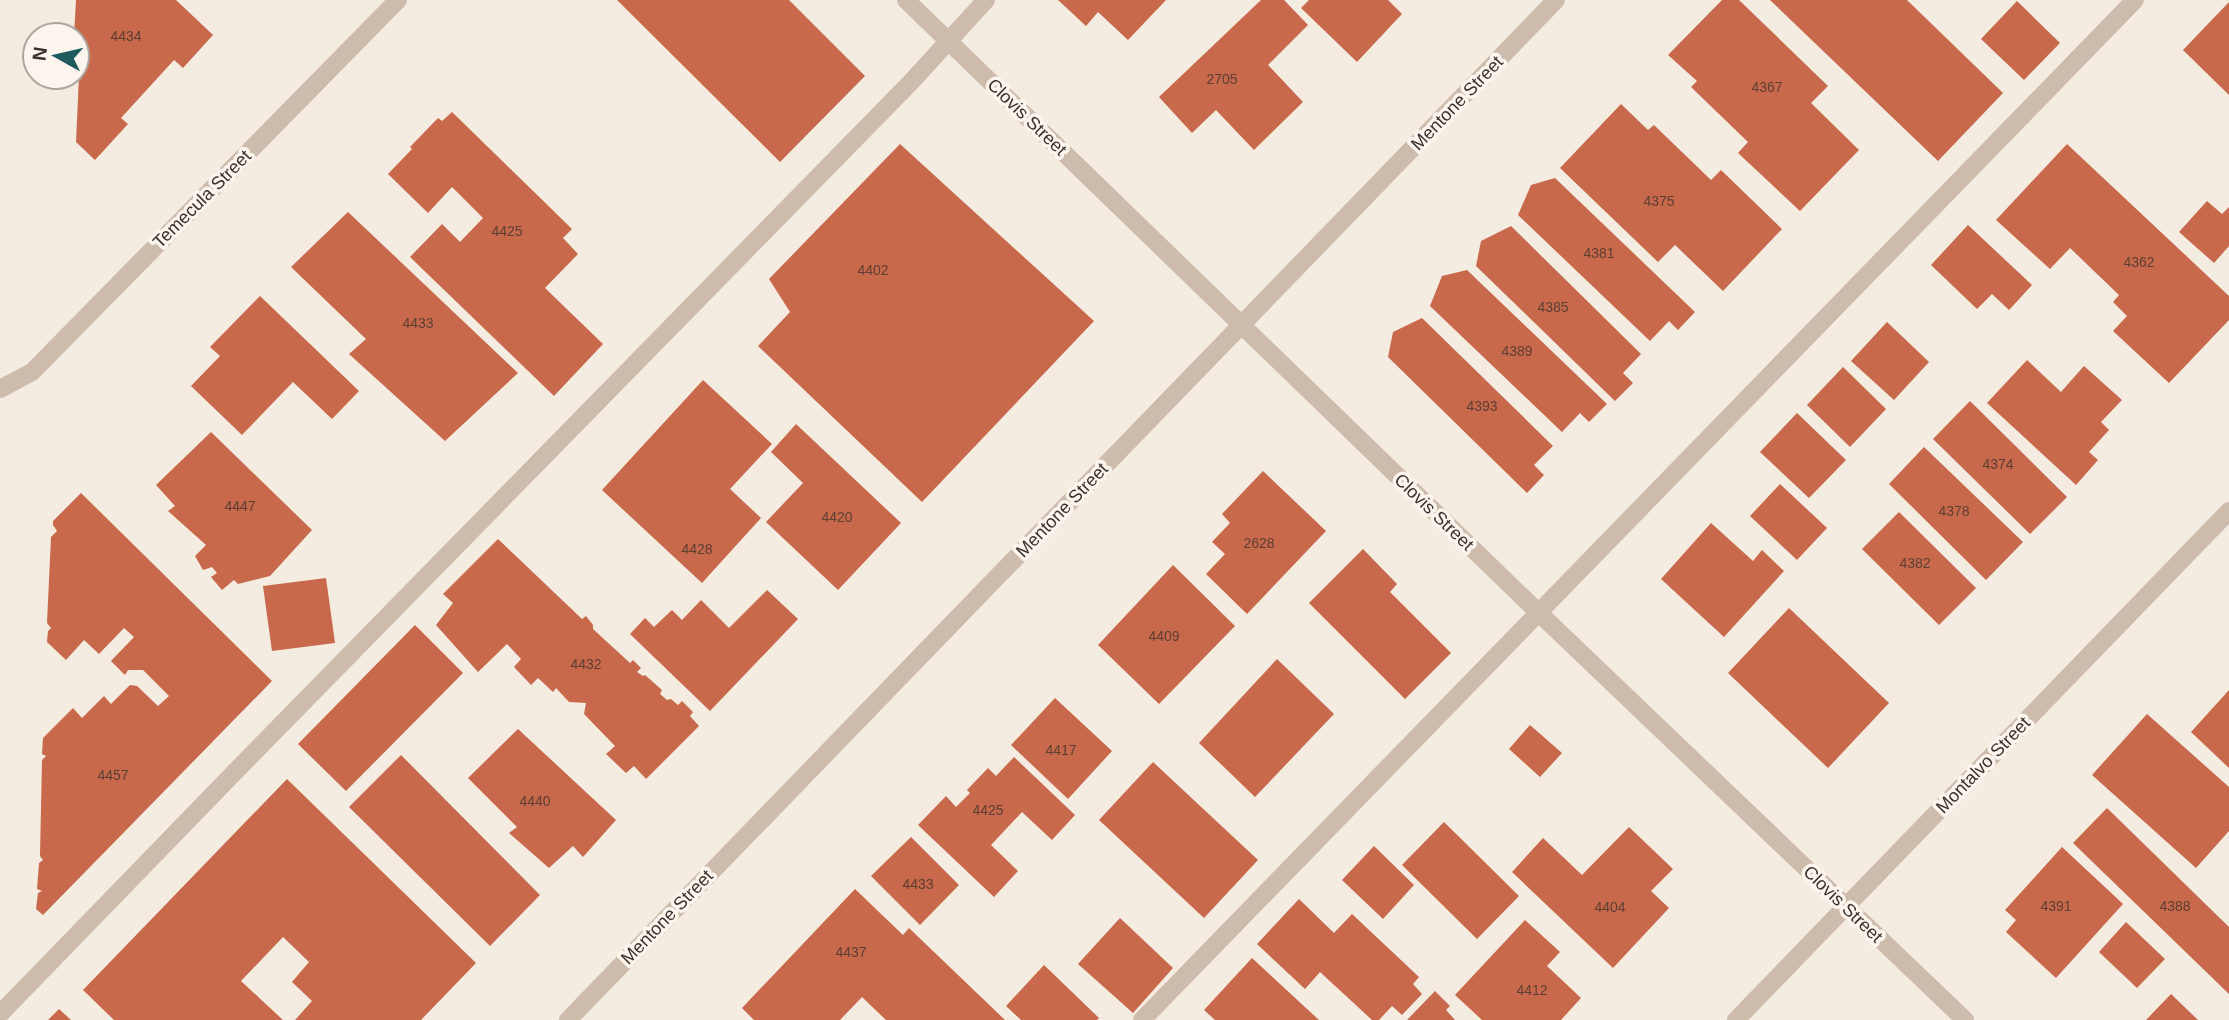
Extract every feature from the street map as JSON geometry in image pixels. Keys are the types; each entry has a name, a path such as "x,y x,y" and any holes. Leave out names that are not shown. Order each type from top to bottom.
{"street":[{"name":"Temecula Street","path":"0,389 32,372 398,0"},
{"name":"Clovis Street","path":"906,0 1539,613 1965,1020"},
{"path":"0,1014 902,92 986,0"},
{"name":"Mentone Street","path":"568,1020 1556,0"},
{"path":"1142,1020 2134,0"},
{"name":"Montalvo Street","path":"1736,1020 2229,511"}],"building":[{"path":"76,0 176,0 213,35 183,68 174,60 121,118 128,124 95,160 76,142 78,91 91,91 91,21 75,21"},
{"path":"617,0 789,0 865,76 780,162"},
{"path":"1058,0 1166,0 1128,40 1098,12 1086,26"},
{"path":"1261,0 1284,0 1308,25 1268,65 1303,102 1254,150 1216,110 1192,133 1159,97"},
{"path":"1309,0 1388,0 1402,14 1357,62 1301,8"},
{"path":"1722,0 1739,0 1828,86 1811,103 1859,150 1800,211 1738,153 1748,142 1691,87 1697,81 1668,55"},
{"path":"1770,0 1907,0 2003,93 1938,161"},
{"path":"2017,1 2060,43 2024,80 1981,39"},
{"path":"2229,2 2229,95 2183,50"},
{"path":"1621,104 1648,130 1654,125 1711,180 1721,170 1782,229 1723,291 1675,245 1658,262 1560,168"},
{"path":"452,112 572,229 563,238 578,254 545,288 603,344 554,396 410,257 442,224 460,242 483,218 452,187 428,213 388,174 438,118 442,121"},
{"path":"900,144 1094,321 922,502 758,346 790,312 769,279"},
{"path":"2067,144 2229,296 2229,320 2169,383 2113,331 2127,316 2113,302 2119,295 2070,248 2050,269 1996,220"},
{"path":"1555,178 1695,312 1678,330 1669,321 1650,341 1518,215 1531,185"},
{"path":"2207,201 2222,214 2229,207 2229,246 2214,263 2179,232"},
{"path":"348,212 518,373 445,441 349,354 366,339 291,267"},
{"path":"1968,225 2032,285 2009,310 1992,294 1977,309 1931,265"},
{"path":"1511,226 1641,354 1623,373 1633,383 1615,401 1476,266 1481,241"},
{"path":"1467,270 1607,404 1589,422 1580,413 1562,432 1430,306 1442,276"},
{"path":"260,296 359,391 332,419 293,382 242,435 191,386 220,356 210,347"},
{"path":"1422,318 1553,446 1534,465 1544,475 1527,493 1388,357 1393,332"},
{"path":"1887,322 1929,362 1894,400 1851,361"},
{"path":"2027,360 2061,392 2084,366 2122,400 2101,422 2109,430 2089,452 2098,460 2076,485 1987,403"},
{"path":"1843,367 1886,409 1850,447 1807,405"},
{"path":"703,380 772,444 730,489 761,518 702,583 602,490"},
{"path":"1970,401 2067,497 2030,534 1933,439"},
{"path":"1797,413 1846,460 1809,498 1760,452"},
{"path":"796,424 901,523 838,590 766,522 803,483 771,452"},
{"path":"211,432 312,530 270,576 238,584 234,580 222,590 211,577 217,573 212,567 203,570 195,556 206,545 168,511 175,506 156,485"},
{"path":"1924,447 2023,542 1986,580 1889,484"},
{"path":"1263,471 1326,531 1247,614 1206,574 1225,554 1212,542 1230,523 1222,514"},
{"path":"1780,484 1827,528 1797,560 1750,516"},
{"path":"81,493 272,681 43,915 36,909 38,893 42,891 37,889 39,863 43,860 40,856 42,760 46,756 42,754 43,738 73,708 82,718 104,696 111,704 130,685 137,686 158,706 169,696 143,670 128,670 125,675 111,661 134,637 124,628 99,654 84,640 66,660 47,642 51,628 47,623 51,537 57,531 53,521"},
{"path":"1899,512 1976,588 1939,625 1862,549"},
{"path":"1711,523 1753,561 1762,550 1784,571 1724,637 1661,579"},
{"path":"498,539 582,619 586,616 593,629 630,663 633,660 641,668 637,672 645,675 662,690 660,694 678,705 682,701 693,712 690,716 699,726 646,779 634,766 626,773 606,754 615,746 584,714 586,703 569,702 556,688 553,692 538,678 531,685 514,667 521,659 507,644 478,672 436,625 453,603 443,594"},
{"path":"1363,549 1397,584 1390,592 1451,653 1405,699 1309,603"},
{"path":"1173,565 1235,626 1159,704 1098,645"},
{"path":"326,578 335,643 272,651 263,586"},
{"path":"767,590 798,619 710,711 630,634 645,618 654,627 672,610 682,620 701,600 729,628"},
{"path":"1789,608 1889,703 1828,768 1728,673"},
{"path":"415,625 463,673 346,791 298,744"},
{"path":"1277,659 1334,714 1255,797 1199,743"},
{"path":"2229,690 2229,768 2191,732"},
{"path":"1055,698 1112,751 1068,799 1011,745"},
{"path":"2147,714 2229,787 2229,831 2196,868 2092,775"},
{"path":"1530,725 1562,753 1540,777 1509,749"},
{"path":"518,729 616,820 583,857 573,846 549,868 509,833 517,827 468,778"},
{"path":"401,755 540,895 490,946 349,807"},
{"path":"1014,757 1075,815 1052,840 1022,812 991,845 1018,871 994,897 918,825 946,796 956,807 970,793 967,790 988,768 996,776"},
{"path":"1153,762 1258,860 1204,918 1099,820"},
{"path":"287,779 476,963 421,1020 295,1020 312,1001 292,982 309,962 283,937 241,981 283,1020 114,1020 83,990"},
{"path":"2107,808 2229,927 2229,994 2073,843"},
{"path":"1444,822 1519,896 1477,939 1402,865"},
{"path":"1629,827 1673,869 1651,891 1669,908 1613,968 1512,872 1543,838 1582,875"},
{"path":"911,837 959,885 920,925 871,876"},
{"path":"1374,846 1414,885 1383,919 1342,880"},
{"path":"2062,847 2123,904 2056,978 2006,932 2016,920 2005,910"},
{"path":"855,889 903,935 909,928 1005,1020 886,1020 862,997 840,1020 754,1020 742,1008"},
{"path":"1299,899 1334,933 1352,914 1419,977 1413,984 1422,994 1402,1015 1392,1006 1379,1020 1372,1020 1320,972 1305,989 1257,944"},
{"path":"1120,918 1173,968 1133,1013 1078,964"},
{"path":"1525,920 1560,952 1547,966 1581,998 1561,1020 1482,1020 1455,995"},
{"path":"2126,922 2165,959 2137,988 2099,952"},
{"path":"1252,958 1319,1020 1215,1020 1204,1010"},
{"path":"1044,965 1099,1018 1097,1020 1021,1020 1006,1006"},
{"path":"1435,991 1450,1006 1446,1010 1455,1020 1407,1020"},
{"path":"2171,994 2198,1020 2146,1020"},
{"path":"59,1009 71,1020 48,1020"}]}
